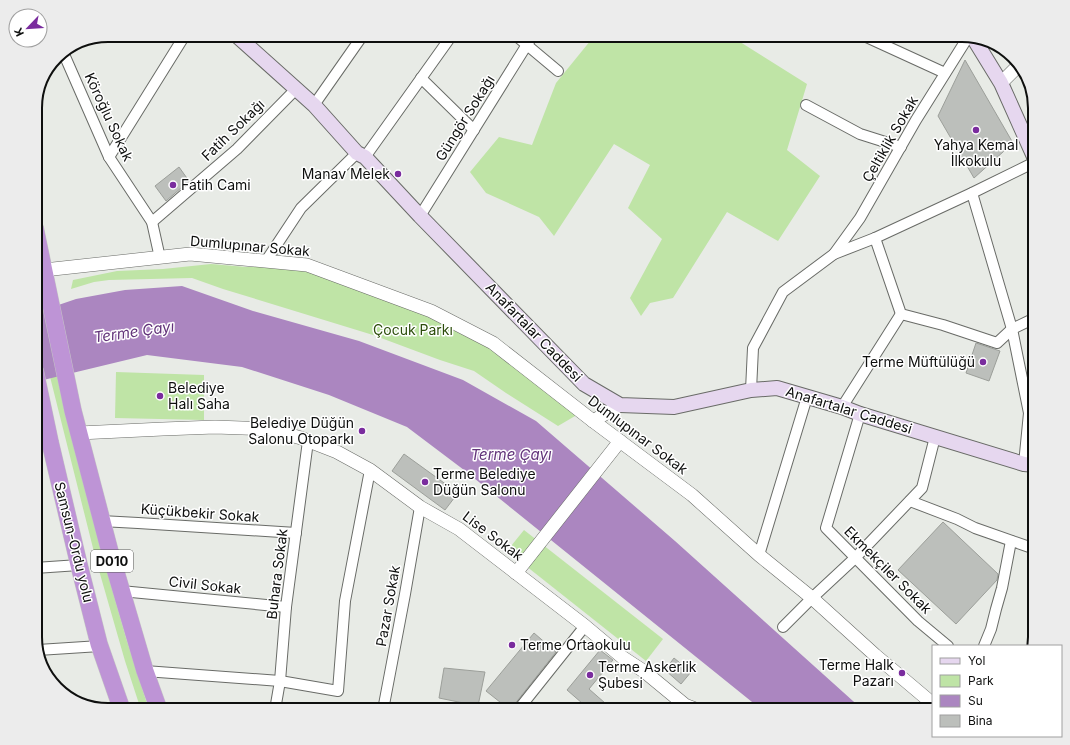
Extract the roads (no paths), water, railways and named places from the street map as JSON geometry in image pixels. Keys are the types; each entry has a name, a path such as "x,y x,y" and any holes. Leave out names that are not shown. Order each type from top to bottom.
{"highway":[{"name":"D010","path":"42,261 73,411 101,521 145,671 156,703"},
{"name":"Samsun-Ordu yolu","path":"42,402 46,420 42,444 79,565 100,646 120,703"}],"main road":[{"name":"Anafartalar Caddesi","path":"244,42 314,105 584,384 620,405 674,407 751,390 777,388 935,437 1028,463"},
{"path":"977,44 1001,83 1028,143"}],"street":[{"path":"109,157 181,42"},
{"path":"314,105 358,42"},
{"path":"266,261 302,208 361,155 447,42"},
{"path":"523,42 558,71"},
{"name":"Güngör Sokağı","path":"420,216 529,42"},
{"path":"877,42 945,73"},
{"name":"Çeltiklik Sokak","path":"834,254 860,218 916,120 965,42"},
{"name":"Köroğlu Sokak","path":"66,57 109,157 152,222 160,258"},
{"path":"1001,83 1015,69"},
{"path":"421,78 474,130"},
{"name":"Fatih Sokağı","path":"152,222 237,149 296,89"},
{"path":"806,105 860,134 900,147"},
{"path":"751,390 754,348 783,292 834,254 875,238 1028,165"},
{"path":"972,193 1012,329 1028,408"},
{"path":"875,238 901,314"},
{"name":"Dumlupınar Sokak","path":"44,270 190,254 307,265 431,310 493,343 593,421 692,495 759,555 812,598 875,655 932,703"},
{"path":"901,314 943,325 997,343 1012,329 1028,321"},
{"path":"842,407 901,314"},
{"path":"759,555 807,397"},
{"path":"593,421 620,405"},
{"name":"Ekmekçiler Sokak","path":"860,414 826,528 918,621 947,645"},
{"name":"Lise Sokak","path":"79,433 232,427 269,429 301,438 337,452 370,470 420,507 459,529 585,626 622,657 645,672 683,703"},
{"path":"783,627 855,558 922,488 935,437"},
{"path":"516,573 620,440"},
{"name":"Buhara Sokak","path":"276,703 280,681 286,607 308,441"},
{"path":"145,671 280,681 338,691 345,602 370,470"},
{"path":"910,501 975,528 1028,547"},
{"name":"Pazar Sokak","path":"384,703 404,602 420,507"},
{"name":"Küçükbekir Sokak","path":"101,521 296,533"},
{"path":"984,645 991,630 1002,588 1011,541"},
{"path":"42,568 79,565"},
{"name":"Civil Sokak","path":"121,591 286,607"},
{"path":"524,703 585,626"},
{"path":"43,650 100,646"}],"water":[{"name":"Terme Çayı","path":"182,286 253,311 359,341 463,380 536,421 675,541 855,703 753,703 464,470 407,427 329,395 242,367 147,355 42,380 42,311 76,299 125,290"}],"place":[{"name":"Yahya Kemal İlkokulu","path":"976,130"},
{"name":"Manav Melek","path":"398,174"},
{"name":"Fatih Cami","path":"173,185"},
{"name":"Terme Müftülüğü","path":"983,362"},
{"name":"Belediye Halı Saha","path":"160,396"},
{"name":"Belediye Düğün Salonu Otoparkı","path":"362,431"},
{"name":"Terme Belediye Düğün Salonu","path":"425,482"},
{"name":"Terme Ortaokulu","path":"512,645"},
{"name":"Terme Halk Pazarı","path":"902,673"},
{"name":"Terme Askerlik Şubesi","path":"590,675"}],"park label":[{"name":"Çocuk Parkı","path":"413,330"}]}
